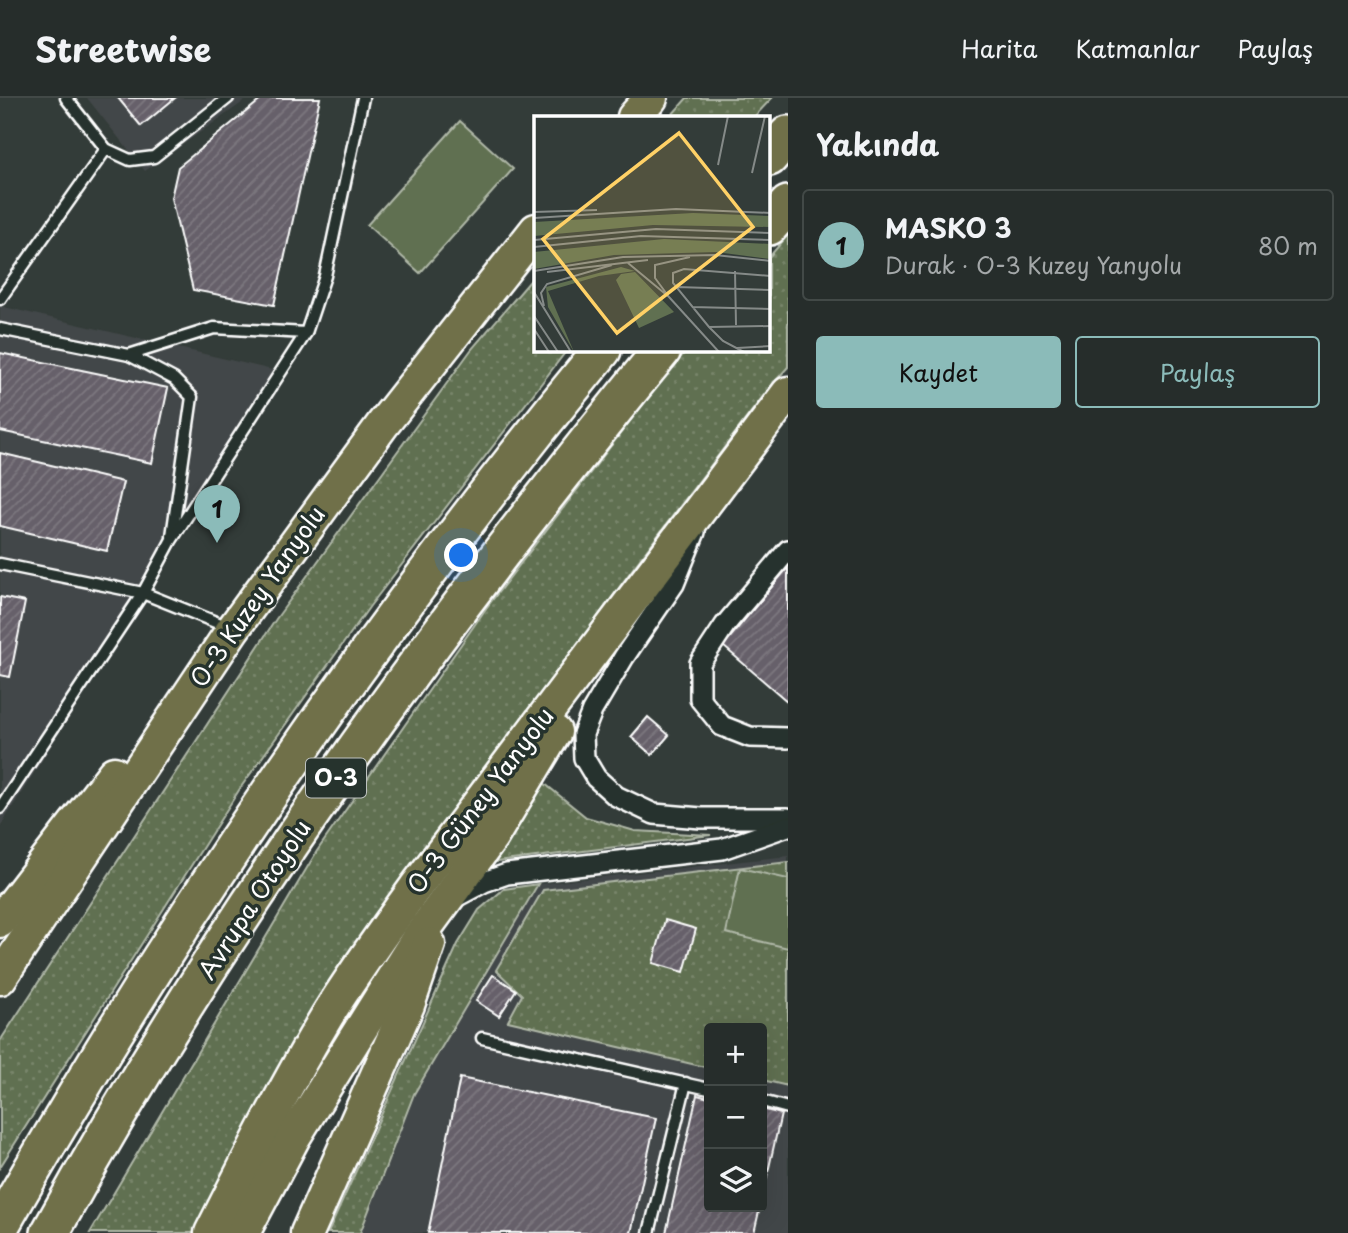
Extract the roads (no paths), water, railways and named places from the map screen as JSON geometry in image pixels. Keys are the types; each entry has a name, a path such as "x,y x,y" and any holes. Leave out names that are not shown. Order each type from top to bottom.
{"highway":[{"path":"771,155 788,135"},
{"path":"771,224 788,205"},
{"name":"Avrupa Otoyolu","path":"0,1226 145,982 262,803 401,606 498,478 599,352"},
{"name":"Avrupa Otoyolu","path":"50,1233 185,1007 267,879 379,715 528,516 660,352"}],"main road":[{"path":"635,116 651,98"},
{"name":"O-3 Kuzey Yanyolu","path":"0,978 233,629 383,424 534,233"},
{"name":"O-3 Güney Yanyolu","path":"211,1233 271,1116 328,1015 415,888 788,393"},
{"path":"0,921 141,737 233,629"},
{"path":"243,1233 294,1137 375,1006 442,905 492,837 562,719 586,660"},
{"path":"307,1233 408,1005 442,905"}],"street":[{"path":"710,496 674,584 624,657 592,711 583,734 584,758 596,778 616,796 654,814 701,818 788,818"},
{"path":"787,737 750,737 722,726 700,699 700,663 725,625 788,550"},
{"path":"442,905 484,882 507,874 722,849 788,826"}],"lane":[{"path":"66,98 106,149 130,160 153,157 228,98"},
{"path":"2,802 143,593 171,541 306,332 325,276 363,98"},
{"path":"0,299 106,149"},
{"path":"129,355 214,328 306,332"},
{"path":"0,329 129,355 174,379 192,397 171,541"},
{"path":"0,564 143,593 233,629"},
{"path":"482,1038 704,1088"},
{"path":"649,1233 686,1083"},
{"path":"767,1102 788,1108"}],"place":[{"name":"MASKO 3","path":"217,543"}]}
